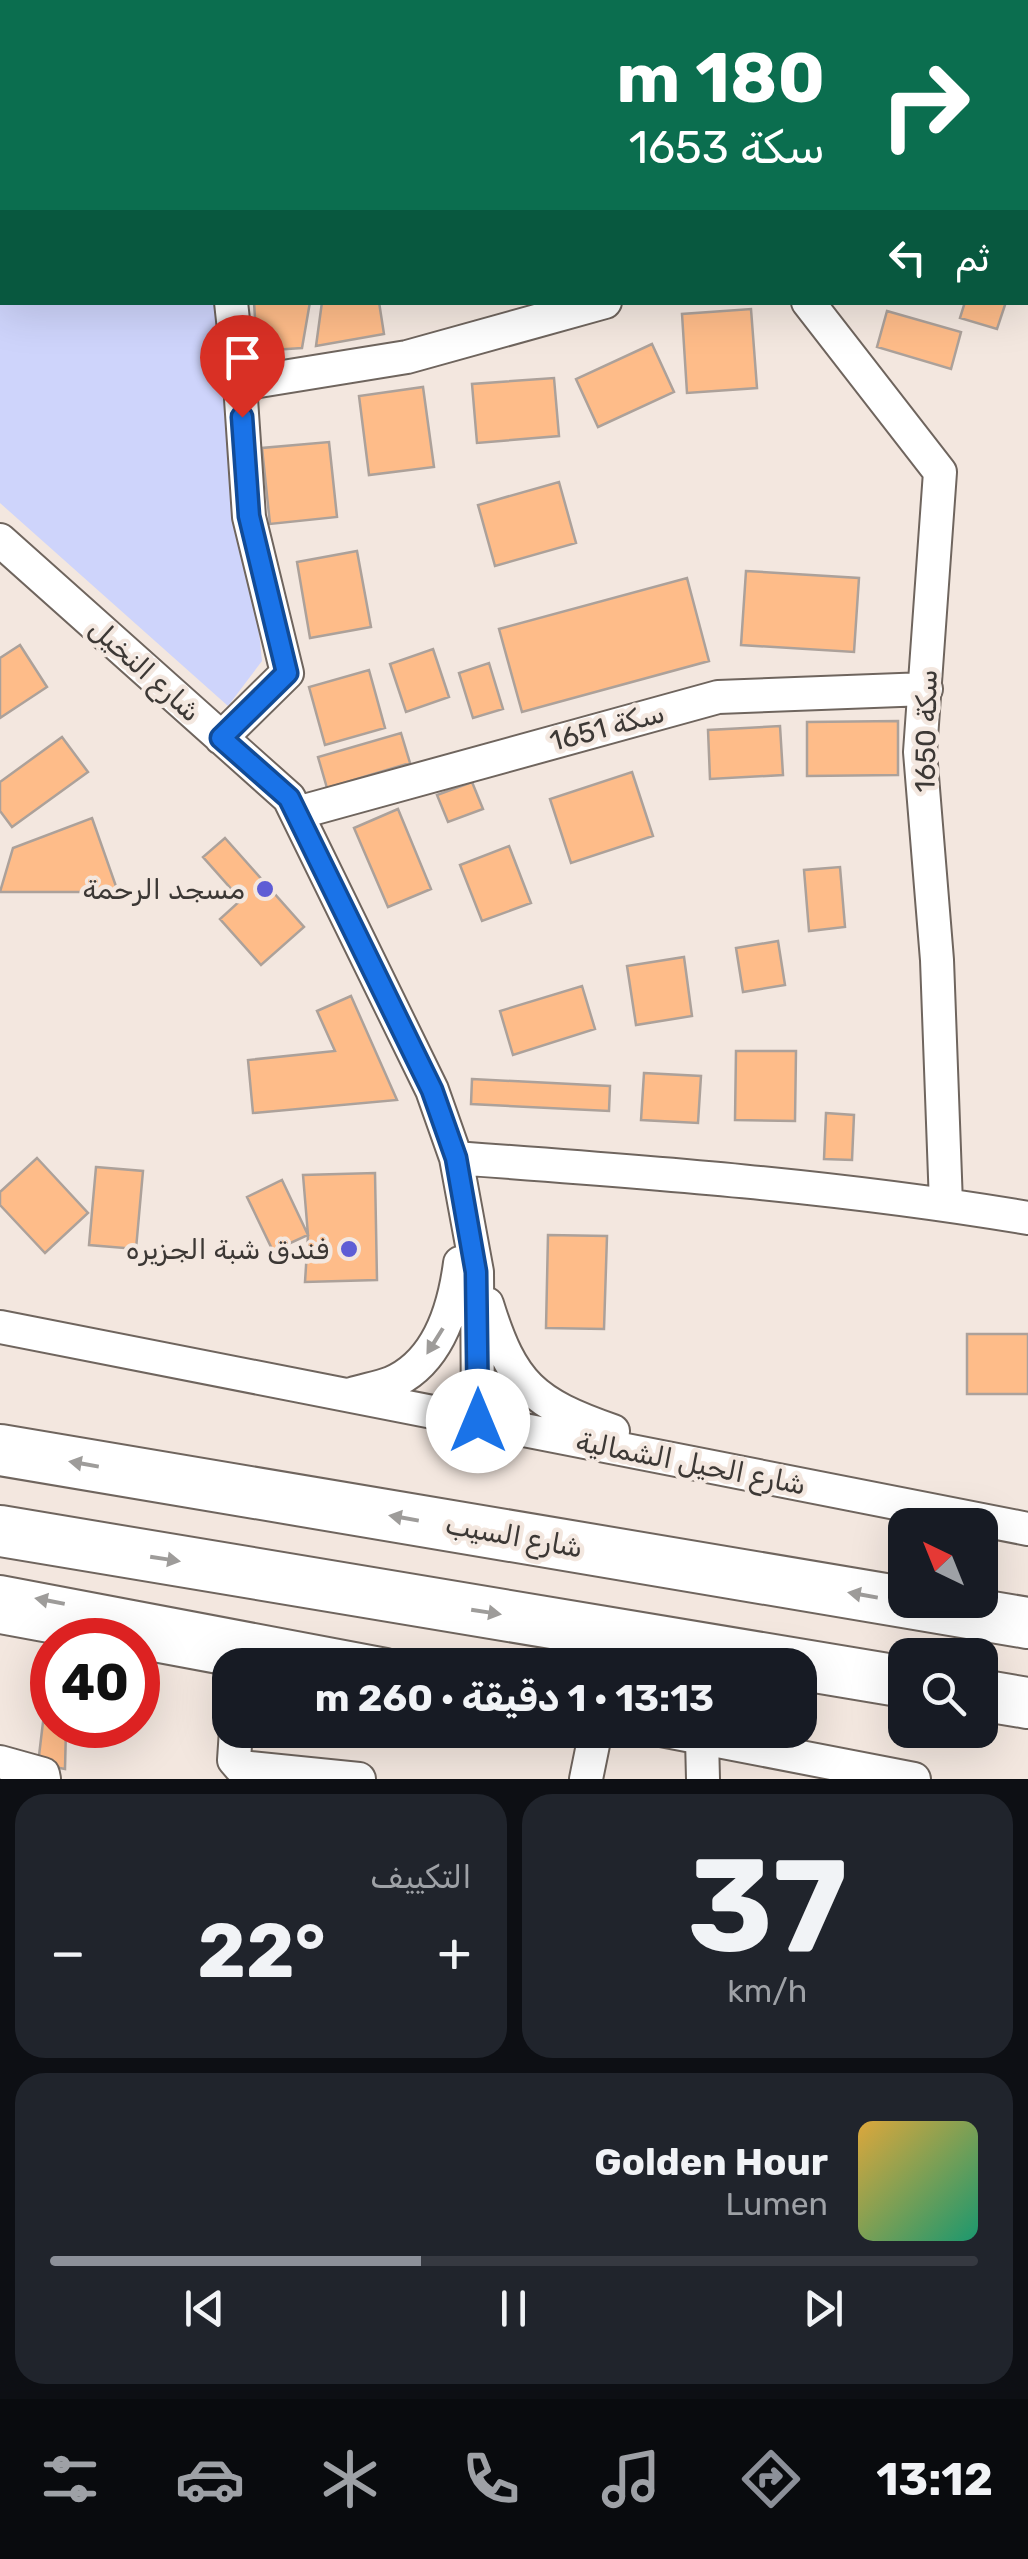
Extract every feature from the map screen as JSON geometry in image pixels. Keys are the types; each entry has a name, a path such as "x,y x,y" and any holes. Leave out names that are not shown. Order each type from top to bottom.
{"highway":[{"name":"شارع السيب","path":"0,1450 1028,1623"},
{"path":"0,1531 888,1679"},
{"path":"998,1697 1028,1702"}],"street":[{"path":"221,738 287,673 249,516 231,305"},
{"path":"240,384 407,356 594,305"},
{"name":"سكة 1650","path":"810,305 940,472 920,752 936,960 946,1204"},
{"name":"شارع النخيل","path":"0,540 289,798 432,1090 456,1158 476,1272 478,1421"},
{"name":"سكة 1651","path":"297,813 718,697 926,689"},
{"path":"456,1158 691,1175 946,1204 1028,1218"},
{"path":"346,1396 392,1382 418,1366 438,1340 455,1302 466,1214"},
{"path":"476,1272 502,1352 518,1378 541,1398 574,1417 731,1471"},
{"name":"شارع الحيل الشمالية","path":"0,1328 1028,1529"},
{"path":"2,1613 30,1619"},
{"path":"2,1613 260,1648"},
{"path":"160,1646 212,1657"},
{"path":"235,1748 234,1760 240,1767 358,1779"},
{"path":"586,1779 592,1748"},
{"path":"702,1748 703,1779"},
{"path":"750,1748 914,1779"},
{"path":"0,1762 43,1774 44,1779"}],"shaded area":[{"path":"0,305 225,305 262,661 228,706 0,503"}],"building":[{"path":"254,305 309,305 302,348 257,351"},
{"path":"322,305 379,305 384,334 316,346"},
{"path":"964,305 1005,305 997,329 960,318"},
{"path":"751,309 757,388 687,393 682,314"},
{"path":"887,311 961,332 951,369 877,347"},
{"path":"652,344 674,392 598,427 576,379"},
{"path":"554,378 559,436 477,443 472,384"},
{"path":"423,387 434,467 369,475 359,396"},
{"path":"329,442 337,517 270,524 262,448"},
{"path":"559,482 576,543 495,566 478,505"},
{"path":"357,551 371,627 310,638 297,562"},
{"path":"746,571 859,578 854,652 741,645"},
{"path":"687,578 709,661 522,712 499,629"},
{"path":"20,645 47,687 0,718 0,658"},
{"path":"433,649 449,697 406,712 390,664"},
{"path":"489,663 503,709 473,718 459,673"},
{"path":"369,670 385,728 325,745 309,687"},
{"path":"898,721 898,775 807,776 807,722"},
{"path":"780,726 783,775 710,779 708,730"},
{"path":"401,733 410,763 327,788 318,757"},
{"path":"62,737 88,772 12,827 0,811 0,782"},
{"path":"632,772 653,836 571,863 550,799"},
{"path":"472,782 483,809 448,822 437,795"},
{"path":"398,809 431,889 388,907 354,828"},
{"path":"92,818 118,892 0,892 13,848"},
{"path":"225,838 304,927 261,965 220,919 241,900 203,857"},
{"path":"509,846 531,903 482,921 460,865"},
{"path":"840,867 845,927 809,931 804,870"},
{"path":"778,941 785,985 743,992 736,948"},
{"path":"684,957 692,1016 636,1025 627,966"},
{"path":"582,986 595,1029 513,1055 500,1011"},
{"path":"351,996 397,1100 253,1113 248,1060 335,1051 317,1011"},
{"path":"736,1051 796,1051 795,1121 735,1120"},
{"path":"644,1073 701,1076 698,1123 641,1120"},
{"path":"472,1079 610,1086 609,1111 471,1104"},
{"path":"826,1113 854,1115 852,1160 824,1159"},
{"path":"37,1158 88,1213 45,1253 0,1205 0,1192"},
{"path":"96,1167 143,1171 136,1249 89,1245"},
{"path":"375,1173 377,1280 305,1282 308,1235 303,1175"},
{"path":"282,1180 308,1235 273,1251 247,1197"},
{"path":"548,1235 607,1236 604,1329 546,1328"},
{"path":"967,1334 1028,1334 1028,1394 967,1394"},
{"path":"40,1748 66,1748 65,1769 38,1764"}],"place":[{"name":"مسجد الرحمة","path":"265,889"},
{"name":"فندق شبة الجزيره","path":"349,1249"}],"route":[{"path":"242,417 249,516 287,673 221,738 289,798 432,1090 456,1158 476,1272 478,1421"}]}
